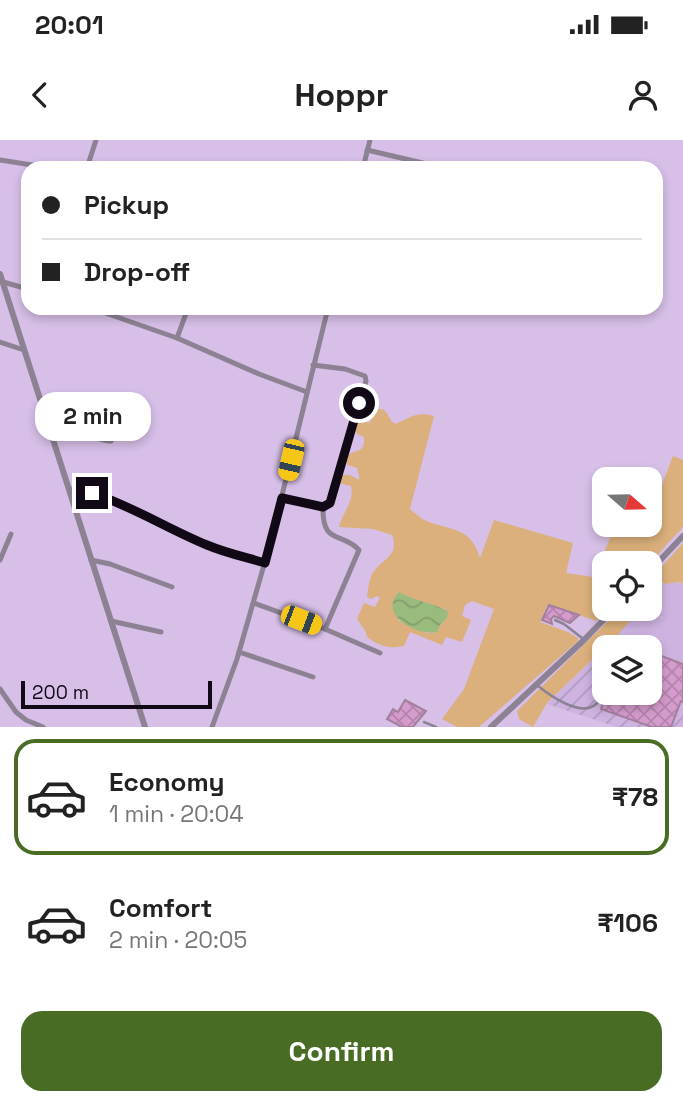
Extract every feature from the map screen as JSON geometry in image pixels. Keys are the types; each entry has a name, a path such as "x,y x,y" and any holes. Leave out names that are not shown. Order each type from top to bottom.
{"street":[{"path":"88,161 96,140"},
{"path":"360,140 369,141 365,161"},
{"path":"367,150 414,161"},
{"path":"0,160 21,163"},
{"path":"0,274 145,727"},
{"path":"3,282 21,287"},
{"path":"112,315 177,338 259,374 307,391"},
{"path":"177,338 185,315"},
{"path":"212,727 254,603 326,315"},
{"path":"0,342 24,350"},
{"path":"282,498 323,507 330,503 366,377 356,372 313,365"},
{"path":"51,432 72,432 111,441 121,412"},
{"path":"69,489 111,499 205,544 265,563"},
{"path":"323,507 326,530 359,550 325,629"},
{"path":"0,560 11,534"},
{"path":"662,558 683,536"},
{"path":"91,560 110,564 172,587"},
{"path":"254,603 380,653"},
{"path":"111,621 161,632"},
{"path":"491,727 539,687 602,621"},
{"path":"239,652 313,677"},
{"path":"0,689 16,712 26,720 43,727"},
{"path":"22,727 26,720"}],"lane":[{"path":"555,620 584,640"},
{"path":"539,687 553,698 571,705 586,708 594,705"},
{"path":"424,722 436,727"}],"shaded area":[{"path":"379,409 383,409 395,424 418,415 434,416 410,509 426,521 454,529 467,536 480,558 494,520 573,543 566,573 592,577 592,620 548,604 540,622 568,632 578,638 578,641 479,727 457,727 442,719 464,689 494,609 472,601 465,605 462,616 471,620 462,642 446,637 442,645 410,632 404,646 380,645 367,637 357,619 364,603 375,607 380,598 367,597 369,582 372,574 392,553 394,542 392,535 373,529 339,527 352,491 351,486 339,483 342,475 350,475 359,480 357,468 345,461 347,456 363,447 364,437 357,434 354,427 357,420 369,423","holes":["399,592 411,599 445,609 447,618 437,632 427,633 398,620"]},
{"path":"673,456 683,460 683,527 661,551 604,551 611,537 662,537 662,485"},
{"path":"683,543 683,584 662,582 662,566"},
{"path":"668,578 683,585 683,662 662,655 662,635 618,635 630,621 662,621 662,585"},
{"path":"608,621 630,621 618,635 594,635"},
{"path":"592,637 592,660 547,703 533,727 519,719 517,711"},
{"path":"662,655 683,662 683,727 617,727 547,704 592,661 592,705 662,705"}],"water":[{"path":"399,592 448,611 447,618 437,632 420,631 396,616 393,600"}],"building":[{"path":"549,605 579,615 570,623 554,616 551,619 552,624 542,620"},
{"path":"662,656 683,664 683,702 681,701 671,727 652,727 601,709 602,705 662,705"},
{"path":"405,700 426,711 413,727 402,727 387,719 393,709 398,712"}],"route":[{"path":"92,493 111,499 205,544 265,563 282,498 323,507 330,503 359,403"}]}
